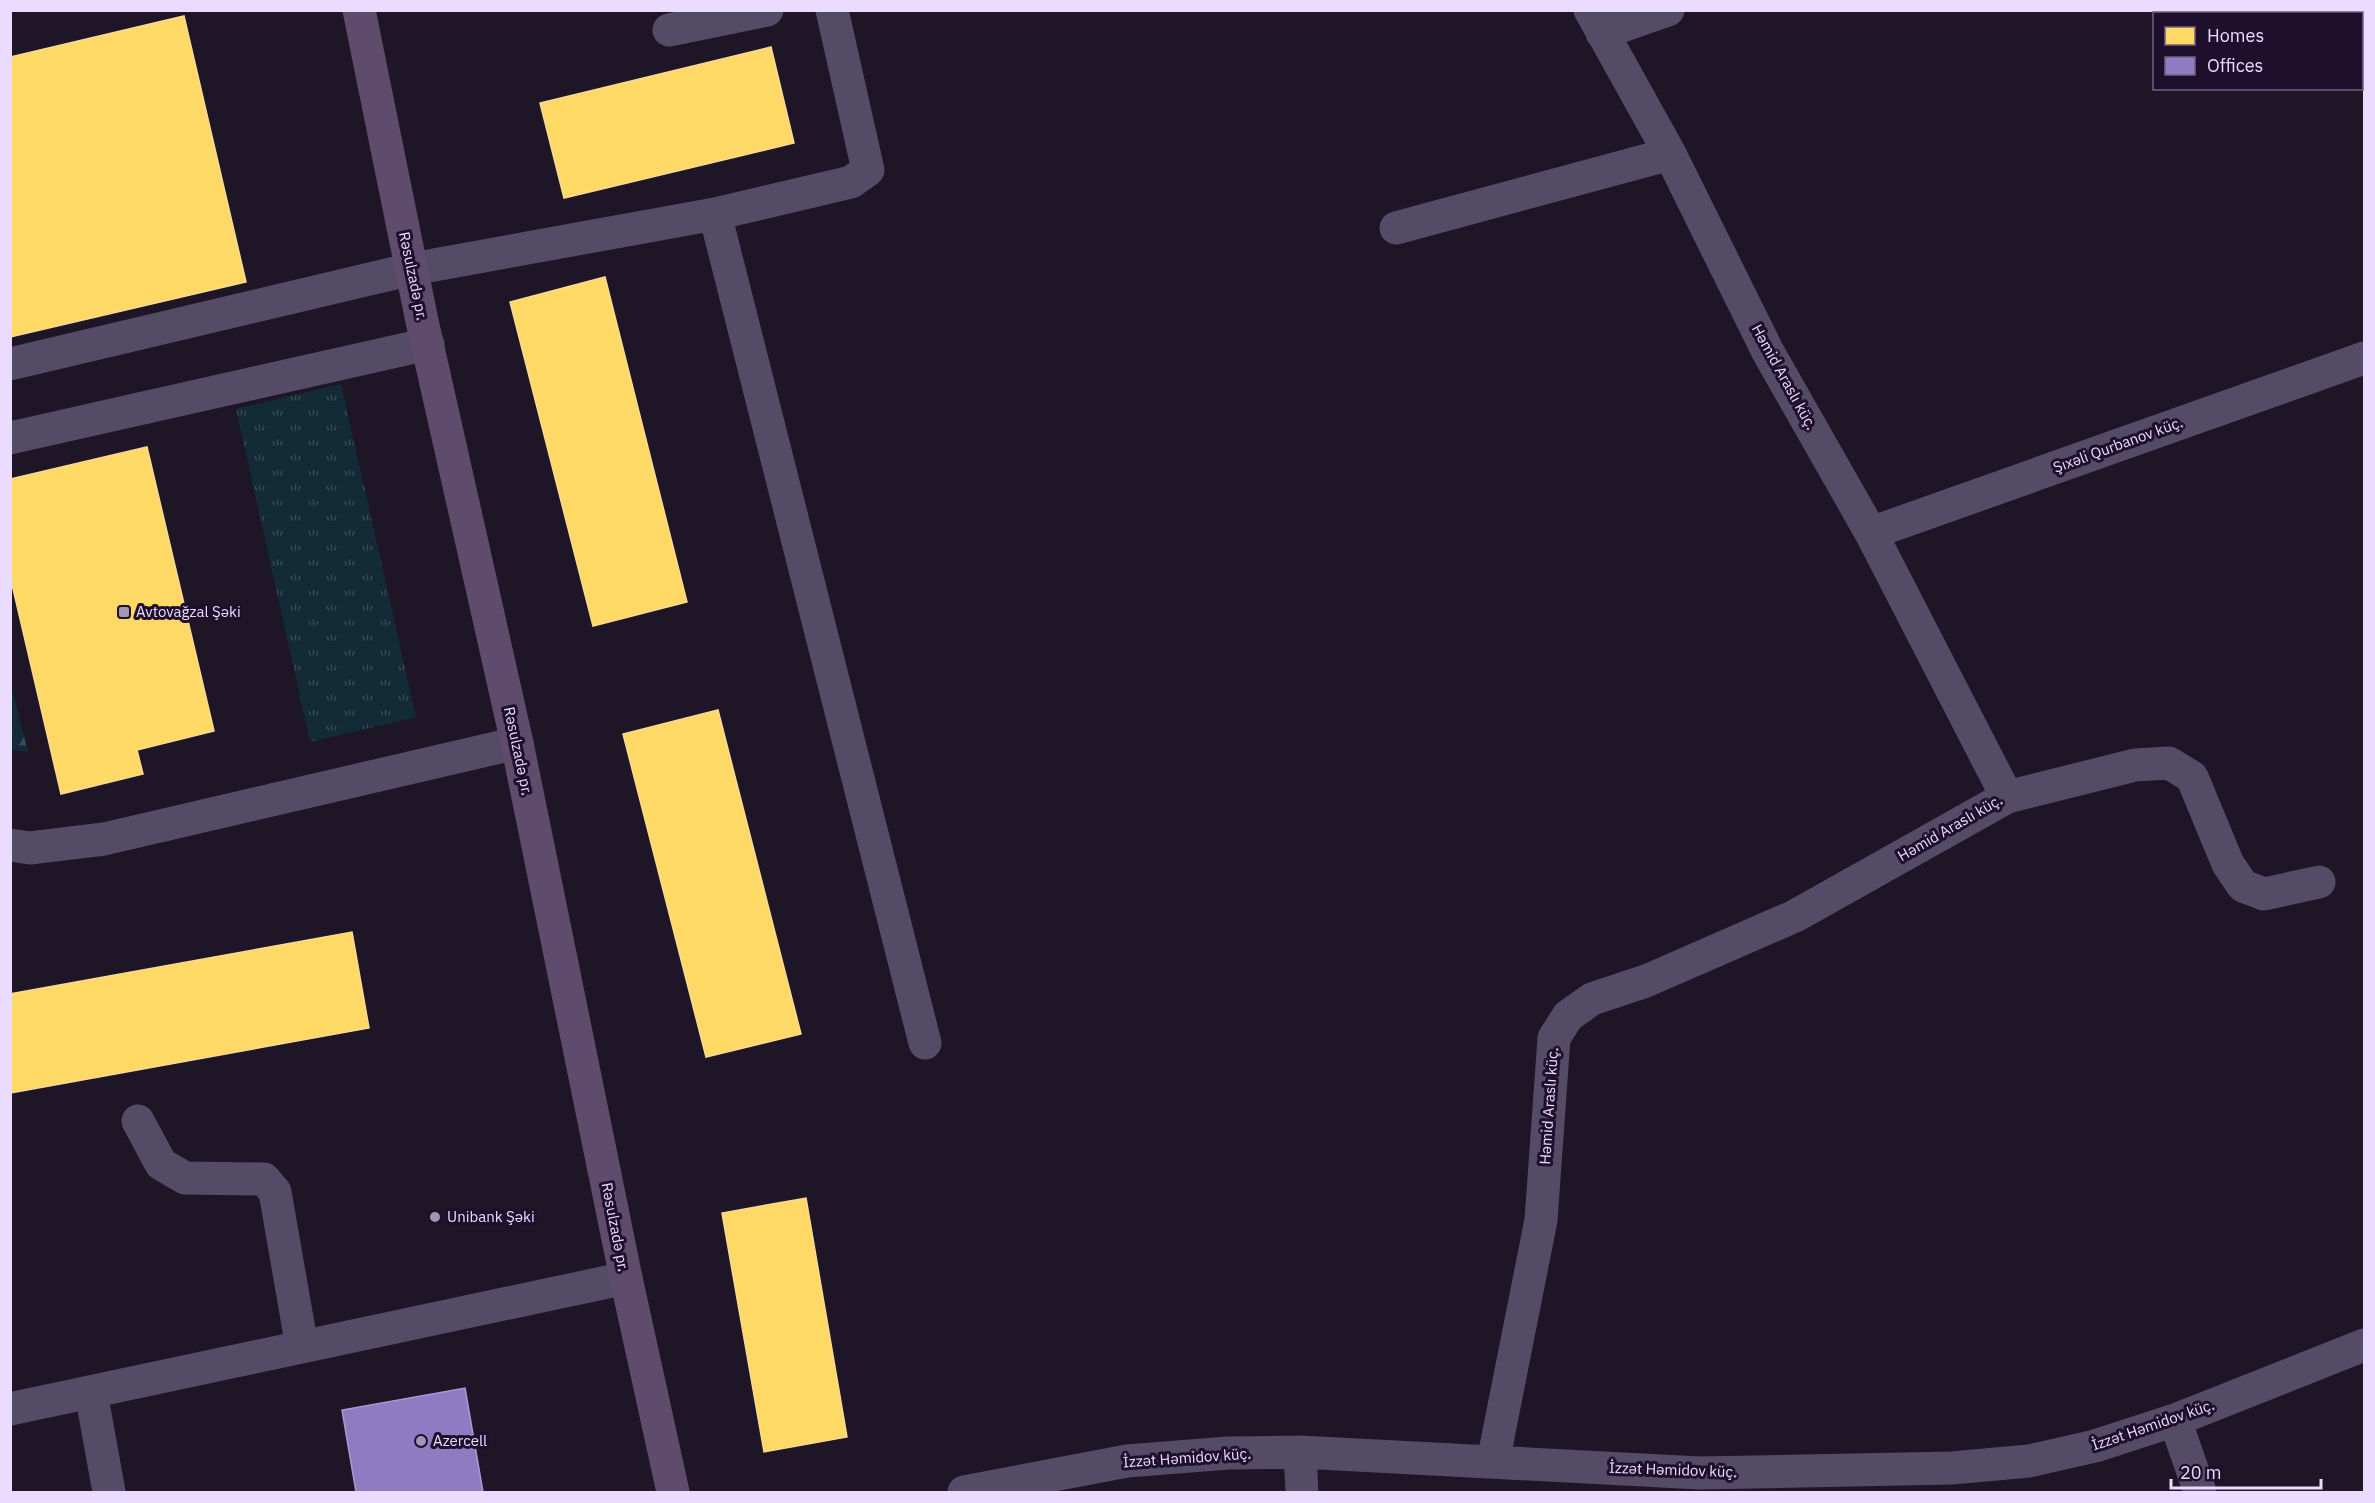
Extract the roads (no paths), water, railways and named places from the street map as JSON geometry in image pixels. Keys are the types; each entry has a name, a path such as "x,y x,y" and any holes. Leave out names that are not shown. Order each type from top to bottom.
{"main road":[{"name":"Rəsulzadə pr.","path":"359,10 411,269 517,743 626,1278 673,1492"}],"street":[{"path":"669,30 767,10"},
{"path":"10,364 411,269 715,214 851,182 868,170 832,10"},
{"path":"1596,22 1668,10"},
{"name":"Həmid Araslı küç.","path":"1493,1462 1541,1220 1554,1038 1568,1016 1592,999 1646,981 1795,916 2007,797 1871,532 1768,352 1670,154 1596,22"},
{"path":"1395,228 1670,154"},
{"path":"715,214 925,1043"},
{"path":"10,438 428,344"},
{"name":"Şıxəli Qurbanov küç.","path":"1871,532 2364,358"},
{"path":"10,845 30,848 104,839 517,743"},
{"path":"2007,797 2135,765 2169,763 2192,777 2228,864 2243,886 2264,894 2319,882"},
{"path":"138,1121 161,1164 185,1178 264,1179 275,1192 302,1347"},
{"path":"10,1409 626,1278"},
{"name":"İzzət Həmidov küç.","path":"964,1492 1127,1461 1228,1453 1300,1452 1493,1462 1700,1483 2030,1461 2096,1446 2175,1420 2364,1345"},
{"path":"91,1392 109,1492"},
{"path":"2175,1420 2200,1492"},
{"path":"1300,1452 1302,1492"}],"place":[{"name":"Avtovağzal Şəki","path":"124,612"},
{"name":"Unibank Şəki","path":"435,1217"},
{"name":"Azercell","path":"421,1441"}]}
